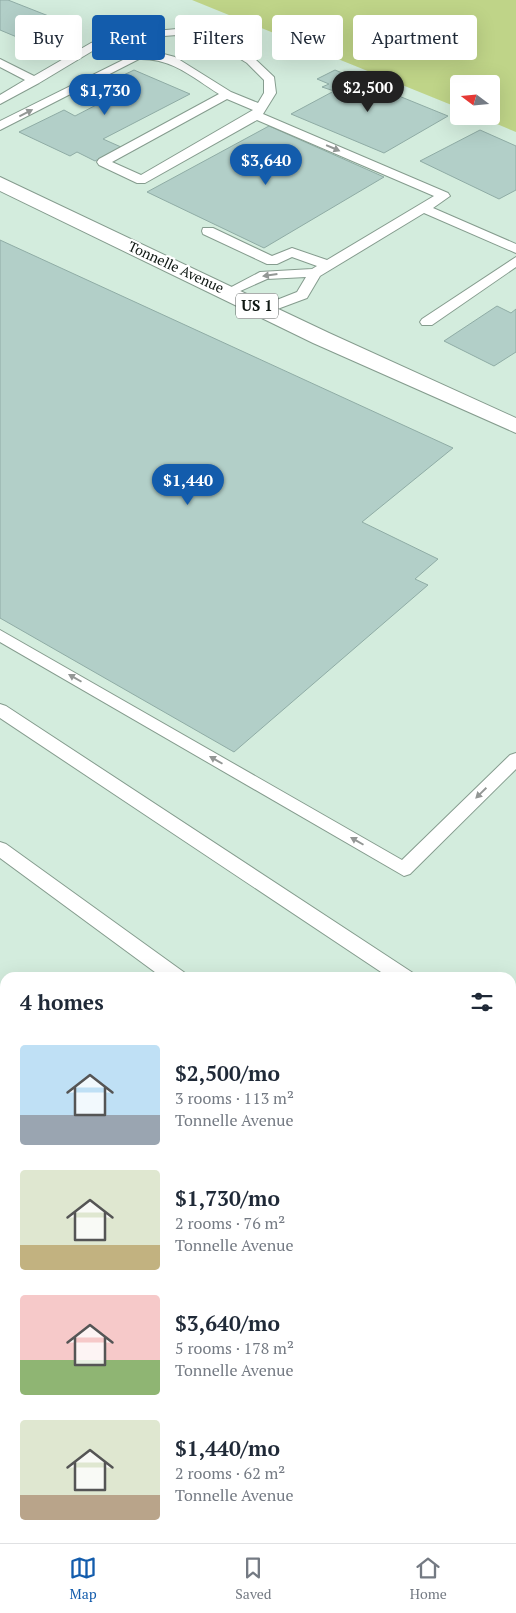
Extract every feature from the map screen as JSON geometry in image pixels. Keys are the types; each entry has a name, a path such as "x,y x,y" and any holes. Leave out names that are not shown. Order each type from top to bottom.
{"main road":[{"name":"Tonnelle Avenue","path":"0,183 264,310 516,426"}],"lane":[{"path":"165,33 177,32 212,37 251,61 270,78 270,93 259,112 142,180 104,162 227,94"},
{"path":"0,100 92,47"},
{"path":"165,57 171,59 259,112 444,196 315,273 302,295 264,310"},
{"path":"0,126 129,60"},
{"path":"0,62 53,99"},
{"path":"423,208 516,249"},
{"path":"208,230 272,261 292,252 327,265"},
{"path":"427,322 516,261"},
{"path":"229,292 265,275 315,273"},
{"path":"0,634 404,868 516,759"},
{"path":"0,710 397,972"},
{"path":"0,849 170,972"}],"green space":[{"path":"192,0 516,0 516,132 499,125 500,75 450,75 450,104 340,60 343,60 343,15 272,15 272,32 262,28 262,15 229,15"}],"building":[{"path":"0,0 8,0 46,15 15,15 15,36 0,30"},
{"path":"134,70 190,94 103,139 121,147 95,161 77,152 70,156 19,132 64,110 75,116 102,102 84,94"},
{"path":"335,70 448,116 384,153 291,114 334,91 322,87 329,84 317,79"},
{"path":"269,126 384,177 264,248 147,192"},
{"path":"480,130 516,146 516,190 499,199 420,161"},
{"path":"0,240 453,448 362,522 438,559 415,579 428,585 234,752 0,618"},
{"path":"497,306 511,313 516,309 516,352 494,366 444,341"}]}
